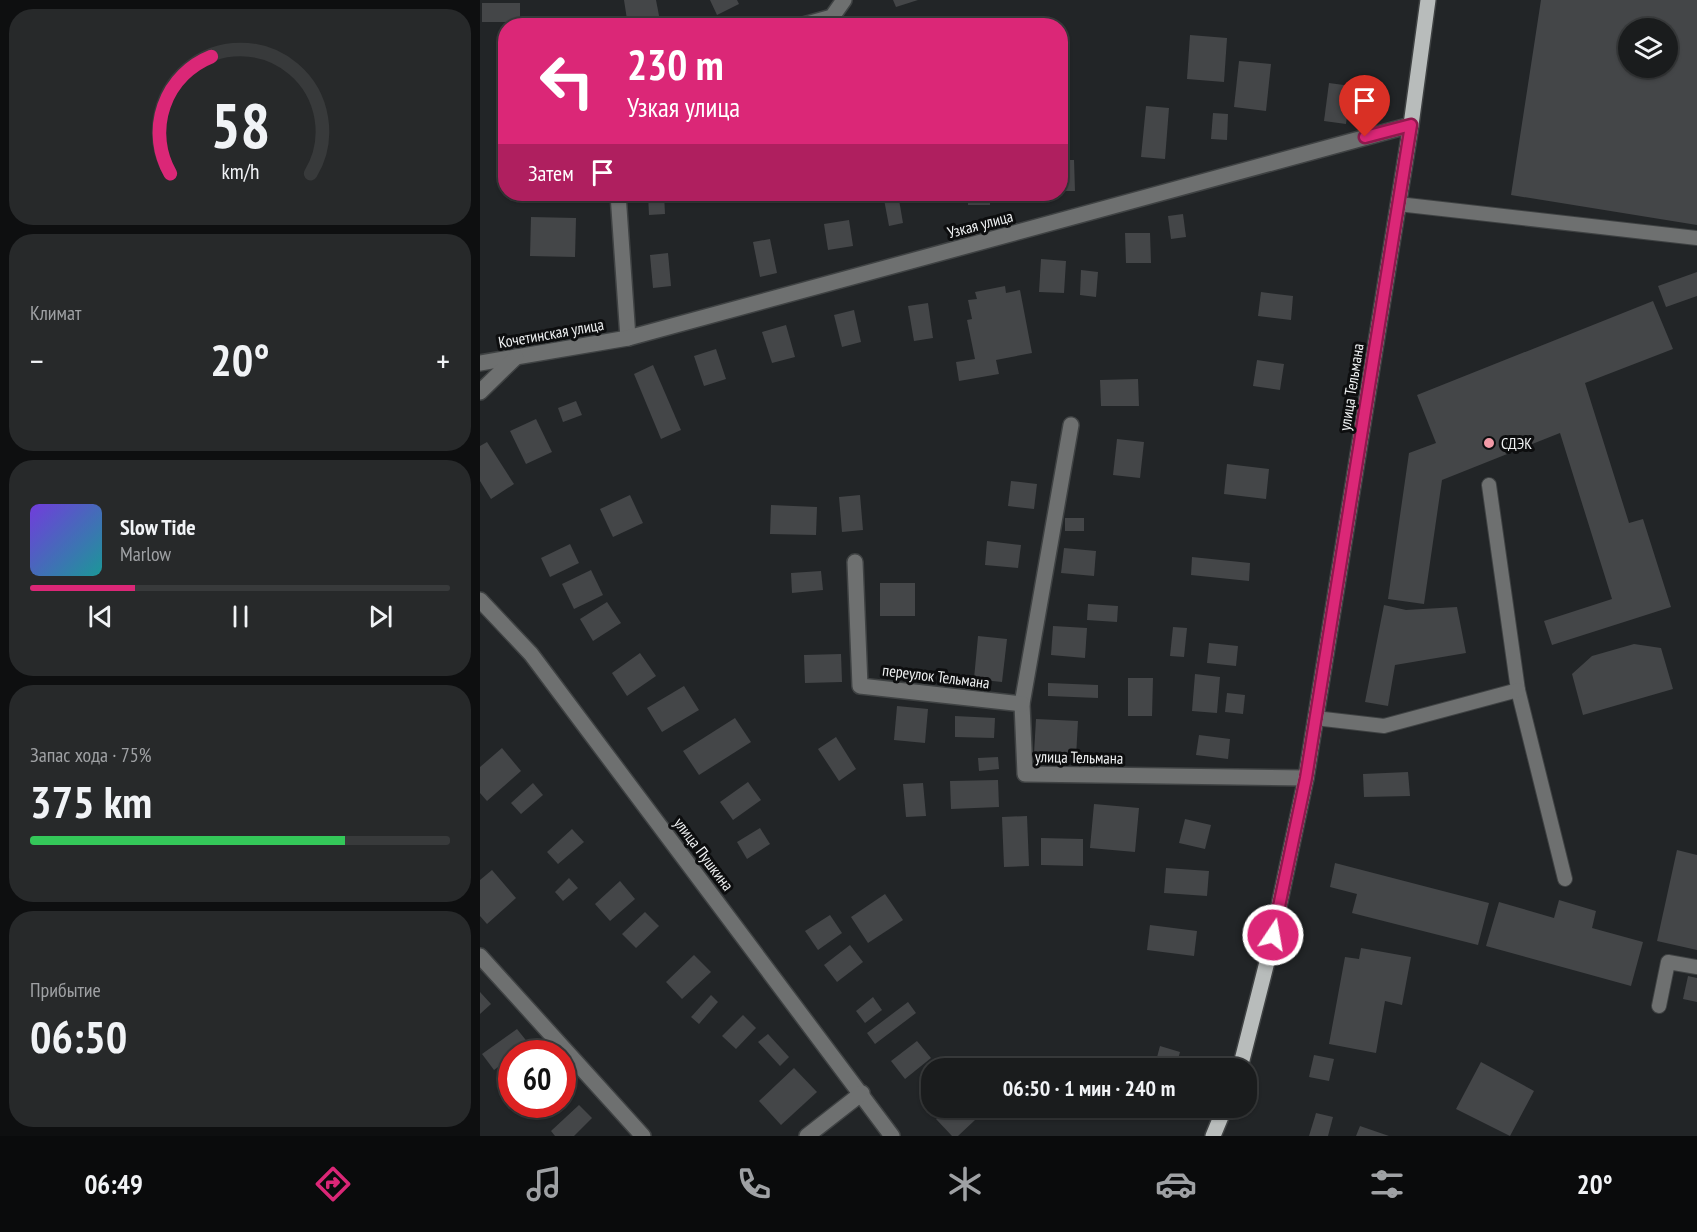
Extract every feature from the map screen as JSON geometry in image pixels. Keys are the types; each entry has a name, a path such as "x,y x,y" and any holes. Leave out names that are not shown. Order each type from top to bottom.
{"main road":[{"name":"улица Тельмана","path":"1243,1058 1269,958 1306,778 1411,125 1428,0"},
{"path":"1213,1136 1220,1118"}],"street":[{"path":"828,18 832,17 844,0"},
{"name":"Узкая улица","path":"628,338 1411,125"},
{"name":"Кочетинская улица","path":"480,363 628,338 618,201"},
{"path":"480,392 516,357"},
{"name":"улица Тельмана","path":"1071,425 1022,704 1025,774 1306,778"},
{"name":"переулок Тельмана","path":"855,562 860,686 1022,704"},
{"name":"улица Пушкина","path":"480,600 531,654 892,1136"},
{"path":"480,956 643,1136"},
{"path":"807,1136 862,1093"}],"lane":[{"path":"1398,204 1697,238"},
{"path":"1489,485 1518,690 1565,879"},
{"path":"1315,718 1384,726 1518,690"},
{"path":"1659,1006 1668,962 1697,967"}],"building":[{"path":"624,0 656,0 659,18 627,18"},
{"path":"710,0 737,0 739,4 717,15"},
{"path":"893,0 918,0 896,7"},
{"path":"1541,0 1697,0 1697,225 1511,195"},
{"path":"482,3 520,3 520,18 498,18 498,22 482,22"},
{"path":"1190,35 1227,38 1224,82 1187,79"},
{"path":"1239,61 1271,64 1266,111 1234,107"},
{"path":"1329,83 1351,86 1346,124 1324,121"},
{"path":"1146,106 1169,108 1165,159 1141,157"},
{"path":"1213,113 1228,114 1227,140 1211,139"},
{"path":"1068,160 1074,160 1075,191 1068,191"},
{"path":"648,201 664,201 665,214 649,215"},
{"path":"884,201 899,201 903,223 889,226"},
{"path":"968,201 990,201 990,205 968,205"},
{"path":"1183,214 1186,237 1171,239 1168,216"},
{"path":"531,217 576,218 575,257 530,256"},
{"path":"849,220 853,246 828,250 824,224"},
{"path":"1125,233 1150,233 1151,263 1126,263"},
{"path":"770,239 777,273 760,277 753,242"},
{"path":"668,253 671,286 653,288 650,255"},
{"path":"1041,259 1066,261 1064,293 1039,292"},
{"path":"1081,270 1098,272 1096,297 1080,295"},
{"path":"1697,272 1697,296 1666,307 1658,286"},
{"path":"1005,286 1006,293 1020,290 1032,353 996,360 999,374 959,381 956,362 975,359 967,320 972,319 968,300 977,299 975,292"},
{"path":"1261,292 1293,296 1291,320 1258,316"},
{"path":"1653,301 1673,349 1585,383 1629,523 1643,519 1671,607 1552,645 1544,621 1612,599 1560,433 1442,480 1424,604 1388,599 1409,453 1436,443 1417,395"},
{"path":"928,303 933,338 914,341 908,306"},
{"path":"854,310 861,342 842,347 834,315"},
{"path":"786,325 795,357 772,363 762,332"},
{"path":"716,349 726,379 704,386 694,356"},
{"path":"1257,360 1284,364 1280,390 1253,386"},
{"path":"653,365 681,430 661,439 634,374"},
{"path":"1138,379 1139,406 1101,406 1100,380"},
{"path":"576,401 582,415 563,422 558,408"},
{"path":"536,419 552,452 526,464 510,431"},
{"path":"1117,439 1144,442 1140,478 1113,475"},
{"path":"487,442 514,484 491,499 480,481 480,446"},
{"path":"1227,464 1269,469 1266,499 1224,494"},
{"path":"1011,481 1037,484 1034,509 1008,506"},
{"path":"630,495 643,523 613,537 600,509"},
{"path":"860,495 863,530 842,532 839,497"},
{"path":"771,505 817,507 816,535 770,534"},
{"path":"1065,518 1084,518 1084,531 1065,531"},
{"path":"987,541 1021,545 1018,568 985,565"},
{"path":"570,544 579,563 550,577 541,558"},
{"path":"1064,548 1096,551 1094,576 1061,573"},
{"path":"1192,557 1250,563 1249,581 1191,575"},
{"path":"591,570 603,595 574,609 562,584"},
{"path":"821,571 823,590 792,593 791,573"},
{"path":"880,583 915,583 915,616 880,616"},
{"path":"607,602 621,623 593,641 580,619"},
{"path":"1088,604 1118,606 1117,622 1087,620"},
{"path":"1384,605 1406,610 1457,607 1466,653 1395,665 1388,706 1365,702"},
{"path":"1053,626 1087,628 1085,658 1051,655"},
{"path":"1173,627 1187,628 1184,657 1170,656"},
{"path":"978,636 1007,639 1002,682 974,679"},
{"path":"1209,643 1238,646 1236,666 1207,663"},
{"path":"1634,644 1661,648 1673,689 1583,715 1572,674 1592,656"},
{"path":"640,653 656,676 627,696 612,673"},
{"path":"841,654 842,682 805,683 804,655"},
{"path":"1195,674 1220,677 1217,713 1192,711"},
{"path":"1128,678 1153,678 1152,716 1128,716"},
{"path":"1048,683 1098,685 1098,698 1048,696"},
{"path":"684,686 699,710 662,732 647,708"},
{"path":"1227,693 1245,695 1243,714 1225,712"},
{"path":"897,706 928,709 925,743 894,740"},
{"path":"955,716 995,718 994,738 955,737"},
{"path":"735,718 751,742 699,775 683,751"},
{"path":"1036,719 1078,721 1076,757 1034,754"},
{"path":"1199,735 1230,739 1228,759 1196,755"},
{"path":"836,737 856,769 839,781 818,749"},
{"path":"502,748 521,771 487,801 480,793 480,767"},
{"path":"998,757 999,769 979,771 978,758"},
{"path":"1408,772 1410,796 1364,797 1363,774"},
{"path":"998,780 999,807 951,809 950,781"},
{"path":"748,782 761,800 733,820 720,802"},
{"path":"533,783 543,795 521,814 511,803"},
{"path":"923,783 926,816 906,817 903,784"},
{"path":"1094,804 1139,808 1135,852 1090,848"},
{"path":"1027,816 1029,866 1004,867 1002,817"},
{"path":"1185,819 1211,825 1205,849 1179,843"},
{"path":"760,828 770,844 747,859 737,842"},
{"path":"572,829 584,842 558,864 547,852"},
{"path":"1041,838 1083,839 1083,866 1041,865"},
{"path":"1677,850 1697,855 1697,950 1657,941"},
{"path":"1335,863 1489,903 1478,945 1352,913 1357,894 1330,887"},
{"path":"1166,868 1209,871 1207,896 1164,893"},
{"path":"492,870 516,898 487,924 480,916 480,880"},
{"path":"569,878 578,888 563,901 555,892"},
{"path":"620,881 635,899 610,921 595,904"},
{"path":"885,894 903,920 868,943 851,917"},
{"path":"1559,900 1596,911 1592,928 1643,942 1631,986 1486,946 1499,902 1554,918"},
{"path":"645,912 659,926 636,948 622,934"},
{"path":"830,915 842,933 818,950 805,931"},
{"path":"1150,925 1197,931 1194,956 1147,950"},
{"path":"850,945 863,962 837,982 824,965"},
{"path":"1361,948 1411,957 1402,1005 1385,1001 1376,1053 1329,1044 1345,957 1359,959"},
{"path":"694,955 711,972 682,999 666,982"},
{"path":"1688,976 1697,978 1697,1002 1683,999"},
{"path":"480,992 491,1004 480,1014"},
{"path":"711,995 718,1002 699,1024 691,1017"},
{"path":"873,997 882,1010 865,1023 856,1011"},
{"path":"908,1002 916,1013 875,1044 867,1033"},
{"path":"743,1015 756,1028 736,1049 722,1036"},
{"path":"517,1029 526,1040 502,1040"},
{"path":"768,1034 789,1057 780,1066 758,1042"},
{"path":"917,1041 931,1058 921,1058 921,1066 905,1079 891,1061"},
{"path":"498,1043 498,1067 494,1070 482,1054"},
{"path":"1160,1046 1180,1052 1178,1058 1157,1058"},
{"path":"1314,1055 1334,1059 1329,1081 1309,1077"},
{"path":"1481,1062 1534,1091 1510,1136 1456,1109"},
{"path":"794,1068 817,1092 781,1125 759,1101"},
{"path":"579,1105 592,1118 574,1136 555,1136 551,1131 565,1118 576,1118 576,1108"},
{"path":"1316,1113 1333,1117 1328,1136 1309,1136"},
{"path":"973,1118 975,1120 958,1136 952,1136 936,1119"},
{"path":"1360,1126 1389,1136 1356,1136"}],"place":[{"name":"СДЭК","path":"1489,443"}],"route":[{"path":"1273,935 1306,778 1411,125 1365,137"}]}
